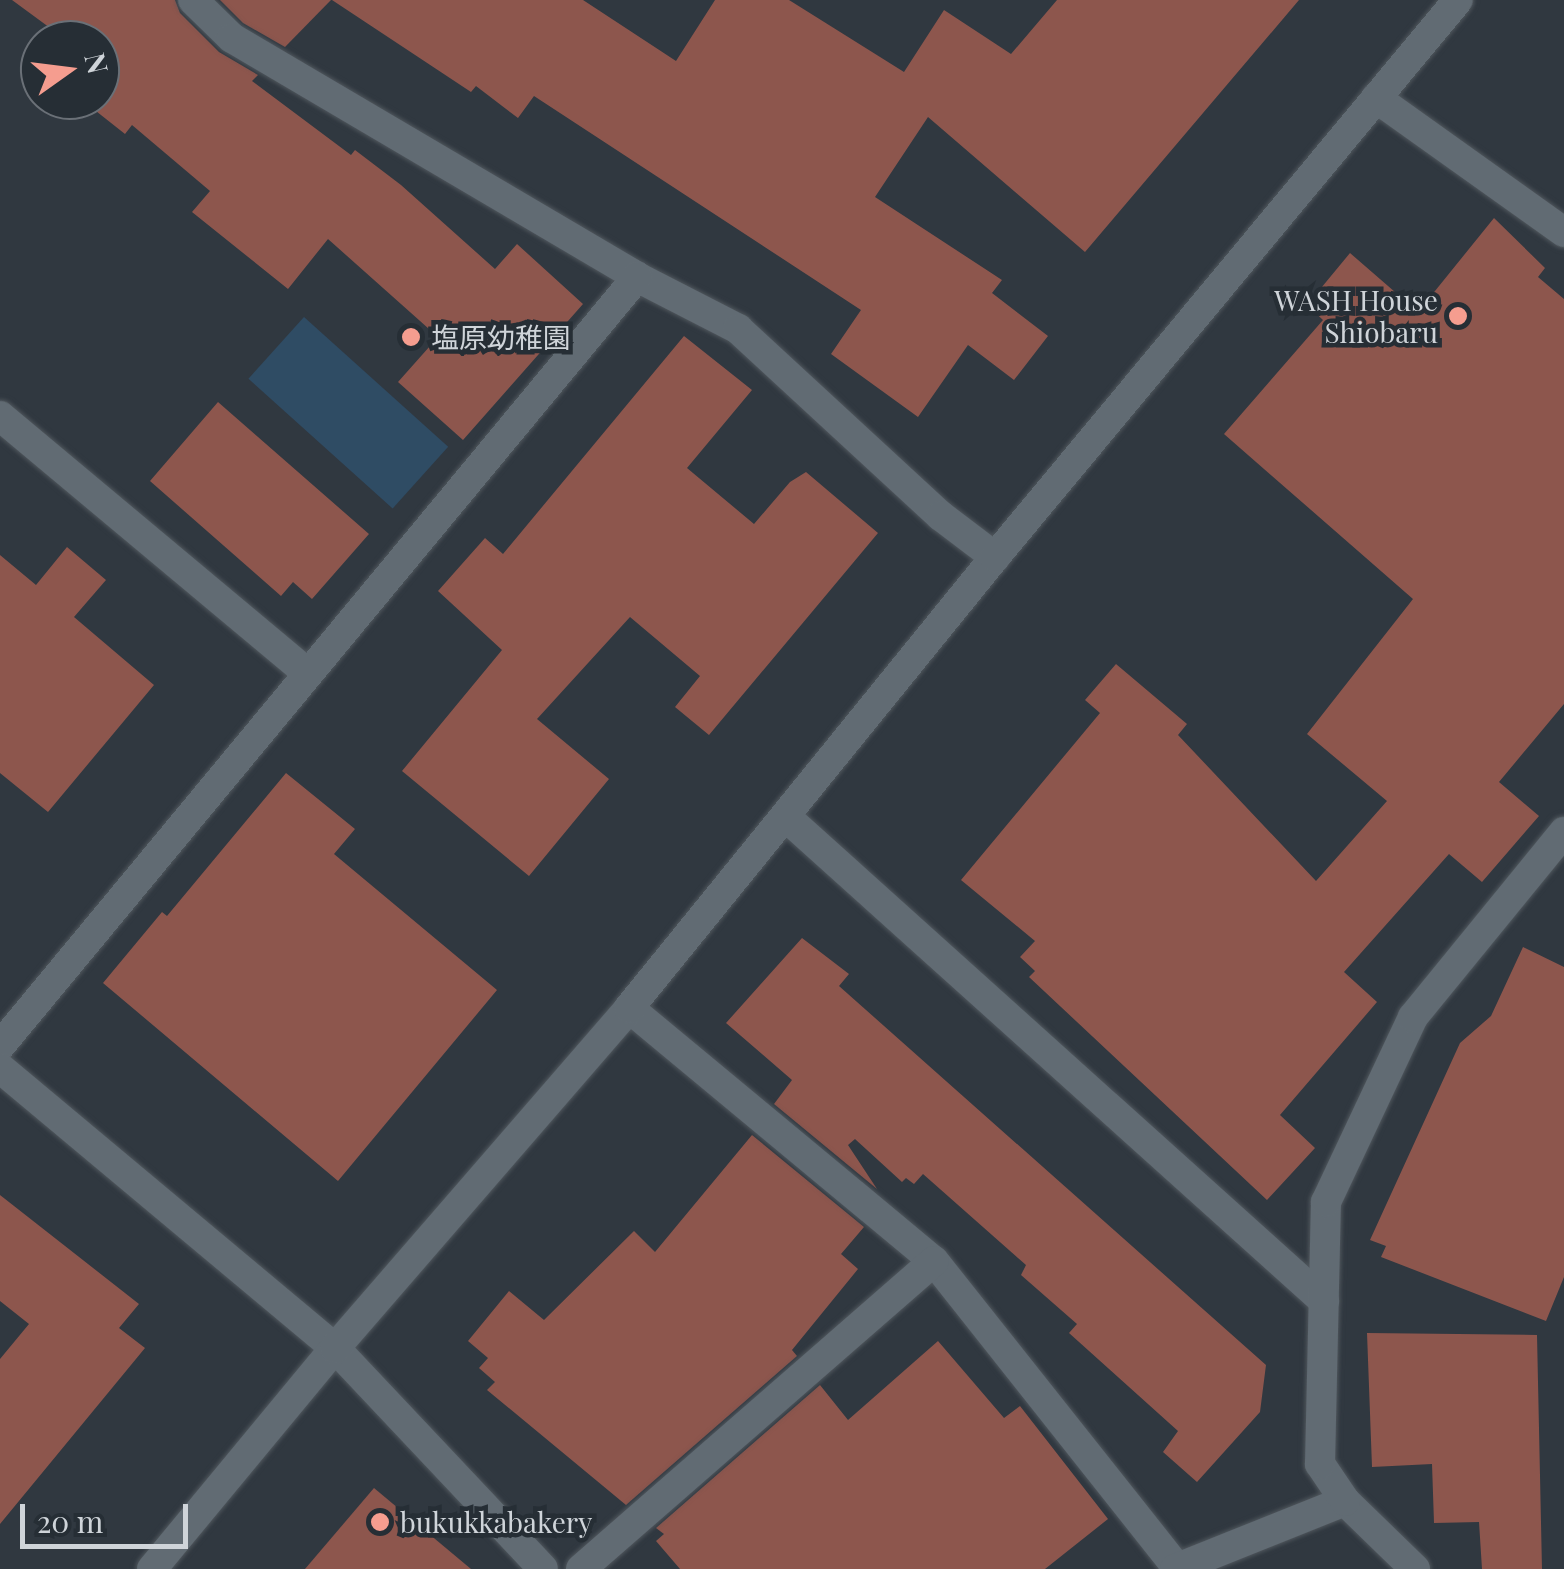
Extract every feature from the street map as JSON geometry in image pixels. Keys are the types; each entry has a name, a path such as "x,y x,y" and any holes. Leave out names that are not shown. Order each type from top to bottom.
{"street":[{"path":"193,0 232,38 636,276 738,328 940,516 995,557"},
{"path":"152,1569 335,1348 628,1008 995,557 1458,0"},
{"path":"1376,98 1564,232"},
{"path":"0,1046 636,276"},
{"path":"0,416 306,672"},
{"path":"786,817 1324,1300"},
{"path":"1416,1569 1345,1501 1320,1464 1326,1202 1413,1017 1564,832"},
{"path":"628,1008 934,1261 1176,1569 1345,1501"},
{"path":"0,1068 335,1348 543,1569"},
{"path":"581,1569 934,1261"}],"shaded area":[{"path":"304,317 448,447 393,508 248,379"}],"building":[{"path":"12,0 175,0 180,13 219,52 258,75 252,81 351,155 355,150 401,185 495,269 517,244 583,304 463,440 398,382 438,337 328,239 288,289 192,212 210,191 132,125 125,134 107,120 120,120 120,20 39,20"},
{"path":"220,0 331,0 285,47 243,23"},
{"path":"332,0 583,0 676,61 715,0 789,0 904,72 944,10 1011,54 1057,0 1299,0 1085,252 928,117 875,197 1002,280 992,293 1048,336 1014,380 968,345 918,417 831,354 861,310 534,96 518,118 476,86 471,92"},
{"path":"1494,218 1545,268 1538,277 1564,299 1564,704 1499,782 1539,816 1482,882 1449,854 1344,972 1377,1002 1280,1115 1315,1148 1267,1200 1029,977 1035,971 1020,957 1035,941 961,880 1100,713 1085,700 1116,664 1187,724 1178,735 1316,881 1387,801 1307,734 1413,599 1224,434 1323,320 1307,305 1350,253 1418,312"},
{"path":"684,336 752,390 687,468 754,524 790,482 806,472 878,533 709,735 675,707 700,676 630,617 537,719 609,779 529,876 402,771 502,650 438,591 485,538 503,554"},
{"path":"218,402 369,534 312,599 293,582 281,596 150,481"},
{"path":"67,547 106,580 74,617 154,685 48,812 0,773 0,555 36,585"},
{"path":"286,773 355,829 334,854 497,990 338,1181 103,983 162,912 167,916"},
{"path":"802,938 849,974 839,986 1266,1365 1260,1412 1197,1482 1163,1452 1178,1431 1069,1333 1077,1324 1021,1275 1026,1265 923,1174 914,1184 906,1178 902,1182 855,1139 848,1145 877,1189 774,1104 792,1080 726,1023"},
{"path":"1523,947 1564,967 1564,1277 1546,1321 1381,1257 1386,1246 1370,1240 1460,1043 1491,1016"},
{"path":"752,1135 864,1227 841,1254 858,1269 792,1350 797,1356 626,1505 487,1390 495,1382 479,1368 488,1358 468,1341 509,1291 544,1320 634,1231 655,1252"},
{"path":"0,1195 139,1304 119,1328 145,1348 0,1524 0,1359 29,1324 0,1301"},
{"path":"1367,1333 1537,1335 1542,1569 1482,1569 1479,1522 1434,1523 1432,1464 1372,1467"},
{"path":"938,1341 1004,1418 1020,1406 1108,1519 1045,1569 680,1569 656,1541 664,1534 656,1528 820,1385 848,1420"},
{"name":"bukukkabakery","path":"374,1488 471,1569 305,1569"}],"place":[{"name":"WASH House Shiobaru","path":"1458,316"},
{"name":"塩原幼稚園","path":"411,337"},
{"name":"bukukkabakery","path":"380,1522"}]}
